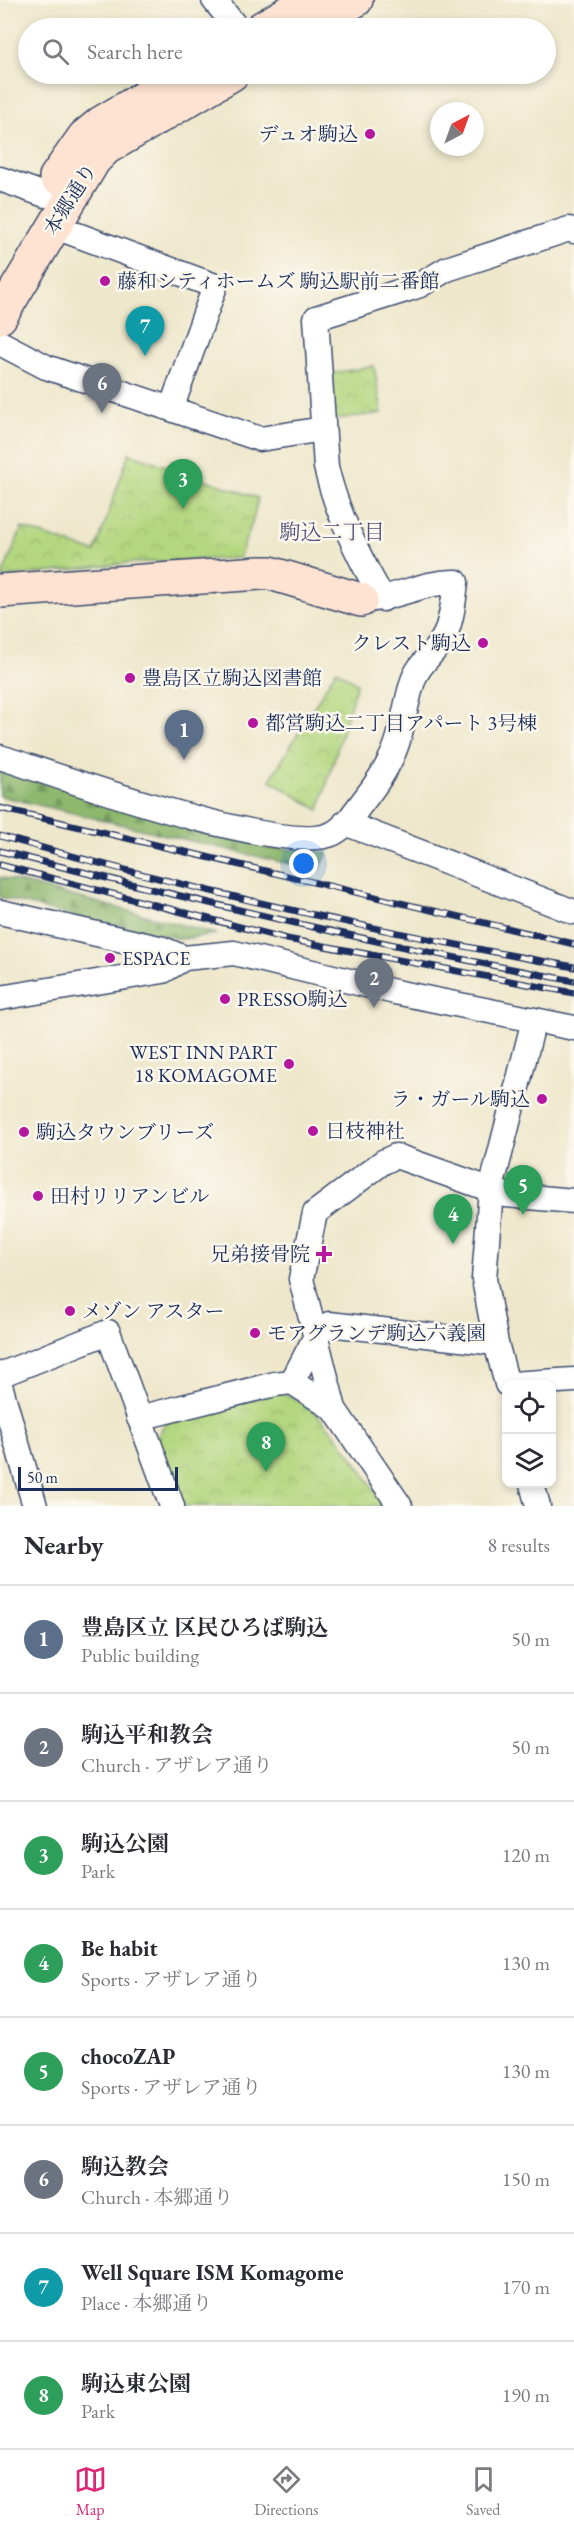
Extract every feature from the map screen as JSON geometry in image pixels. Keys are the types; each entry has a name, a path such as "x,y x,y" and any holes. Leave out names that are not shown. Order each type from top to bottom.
{"main road":[{"path":"279,18 310,0"},
{"path":"325,18 356,0"},
{"name":"本郷通り","path":"0,317 84,137 101,123 167,84"},
{"name":"本郷通り","path":"0,272 49,211 106,148 215,84"},
{"path":"0,591 270,573 372,600"}],"street":[{"path":"214,0 229,18"},
{"path":"0,179 49,211 215,286 171,409"},
{"path":"0,757 197,818 267,836 299,839 325,838 338,831 389,762 396,745 412,681 444,636 451,616 456,582 439,582 372,600 364,568 331,486 326,467 316,318 420,285 447,269 569,229 574,231"},
{"path":"0,343 46,367 260,439 323,429"},
{"path":"345,823 574,912"},
{"path":"0,912 163,949 184,958"},
{"path":"0,998 163,971 184,958 234,953 395,992 574,1028"},
{"path":"506,1380 496,1343 484,1279 491,1189 534,1020"},
{"path":"400,1506 334,1409 302,1279 315,1213 383,1162 396,1156 506,1195 574,1201"},
{"path":"292,1382 316,1336 329,1324 496,1343"},
{"path":"0,1375 108,1332 171,1506"},
{"path":"556,1381 574,1380"},
{"path":"139,1418 275,1384 292,1382 334,1409"},
{"path":"0,1385 35,1506"},
{"path":"533,1488 538,1506"}],"green space":[{"path":"374,366 382,413 331,420 327,374"},
{"path":"129,453 258,498 253,520 239,558 128,563 1,578 22,528 95,552"},
{"path":"336,670 357,683 319,810 270,780"},
{"path":"0,771 286,849 328,853 319,871 0,796"},
{"path":"0,877 217,934 181,939 67,915 0,897"},
{"path":"280,1392 312,1410 326,1424 340,1440 386,1506 183,1506 157,1437 166,1422"}],"railway":[{"path":"0,808 574,944"},
{"path":"0,836 71,856 286,909 574,967"},
{"path":"0,851 286,921 574,981"},
{"path":"0,865 287,939 574,993"}],"place":[{"name":"デュオ駒込","path":"370,134"},
{"name":"藤和シティホームズ 駒込駅前二番館","path":"105,281"},
{"name":"Well Square ISM Komagome","path":"145,356"},
{"name":"駒込教会","path":"102,413"},
{"name":"駒込公園","path":"183,509"},
{"name":"クレスト駒込","path":"483,643"},
{"name":"豊島区立駒込図書館","path":"130,678"},
{"name":"都営駒込二丁目アパート 3号棟","path":"253,723"},
{"name":"豊島区立 区民ひろば駒込","path":"184,760"},
{"name":"ESPACE","path":"110,958"},
{"name":"PRESSO駒込","path":"225,999"},
{"name":"駒込平和教会","path":"374,1008"},
{"name":"WEST INN PART 18 KOMAGOME","path":"289,1064"},
{"name":"ラ・ガール駒込","path":"542,1099"},
{"name":"日枝神社","path":"313,1131"},
{"name":"駒込タウンブリーズ","path":"24,1132"},
{"name":"田村リリアンビル","path":"38,1196"},
{"name":"chocoZAP","path":"523,1215"},
{"name":"Be habit","path":"453,1244"},
{"name":"兄弟接骨院","path":"324,1254"},
{"name":"メゾン アスター","path":"70,1311"},
{"name":"モアグランデ駒込六義園","path":"255,1333"},
{"name":"駒込東公園","path":"266,1472"}],"district":[{"name":"駒込二丁目","path":"332,531"}]}
